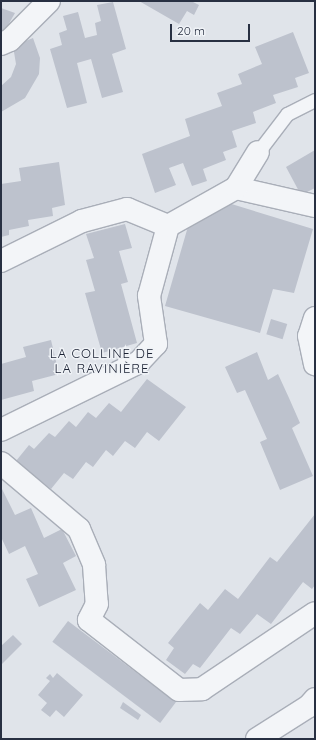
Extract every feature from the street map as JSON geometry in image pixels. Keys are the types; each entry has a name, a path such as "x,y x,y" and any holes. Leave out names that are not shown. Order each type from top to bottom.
{"street":[{"path":"1,44 10,40 49,1"},
{"path":"1,430 139,362 156,344 149,296 168,226 236,188 258,152"},
{"path":"236,188 315,206"},
{"path":"1,261 82,221 127,209 168,226"},
{"path":"315,318 309,336 315,364"},
{"path":"1,462 79,529 94,565 97,604 89,620 179,690 202,689 315,613"},
{"path":"257,739 309,706 315,699"}],"lane":[{"path":"258,152 287,114 315,100"}],"building":[{"path":"139,1 191,1 199,5 194,15 187,11 179,24"},
{"path":"113,2 126,49 112,54 123,92 102,98 91,59 77,63 87,103 67,108 50,49 62,45 59,33 67,30 63,16 78,12 85,38 97,35 95,23 101,21 97,5"},
{"path":"1,8 15,13 3,34 1,33"},
{"path":"293,32 309,73 295,78 298,87 273,95 276,103 253,112 256,123 232,131 237,147 223,152 226,160 203,169 207,181 192,186 183,163 169,168 176,185 155,193 142,154 190,136 185,119 222,106 217,93 242,84 238,74 262,64 255,47"},
{"path":"33,38 40,58 39,74 25,98 1,112 1,86 11,77 16,64 13,46"},
{"path":"315,150 315,188 301,195 286,167"},
{"path":"59,162 65,205 52,208 53,216 28,220 29,226 9,230 9,235 1,237 1,184 21,181 19,168"},
{"path":"225,202 313,229 294,293 273,289 260,333 165,306 189,223"},
{"path":"125,224 132,248 119,251 128,282 121,284 137,343 102,353 85,293 95,291 86,260 94,258 86,234"},
{"path":"271,319 287,324 283,339 266,334"},
{"path":"51,340 59,374 32,381 34,391 1,400 1,364 26,357 23,347"},
{"path":"257,352 268,380 278,374 289,398 300,423 292,428 313,476 280,490 260,442 267,439 245,390 237,393 225,367"},
{"path":"147,379 186,407 159,441 147,432 135,448 125,441 113,456 106,450 93,467 86,462 73,479 64,473 51,489 16,461 29,445 34,449 49,433 55,437 69,421 76,427 88,412 96,418 109,403 121,412"},
{"path":"1,487 15,515 31,508 44,538 62,529 76,556 63,563 76,590 39,607 26,579 38,574 25,546 9,554 1,537"},
{"path":"315,514 315,585 312,589 303,582 271,624 257,614 240,634 231,628 200,668 193,664 185,674 166,660 174,648 168,643 200,603 208,610 225,589 238,599 270,557 277,562"},
{"path":"68,621 176,702 160,723 52,642"},
{"path":"13,635 22,644 1,665 1,646"},
{"path":"57,673 83,695 64,717 56,710 50,717 41,710 47,703 38,695 50,681 46,678 50,674 53,678"},
{"path":"123,702 141,715 138,720 120,708"}],"district":[{"name":"LA COLLINE DE LA RAVINIÈRE","path":"102,362"}]}
